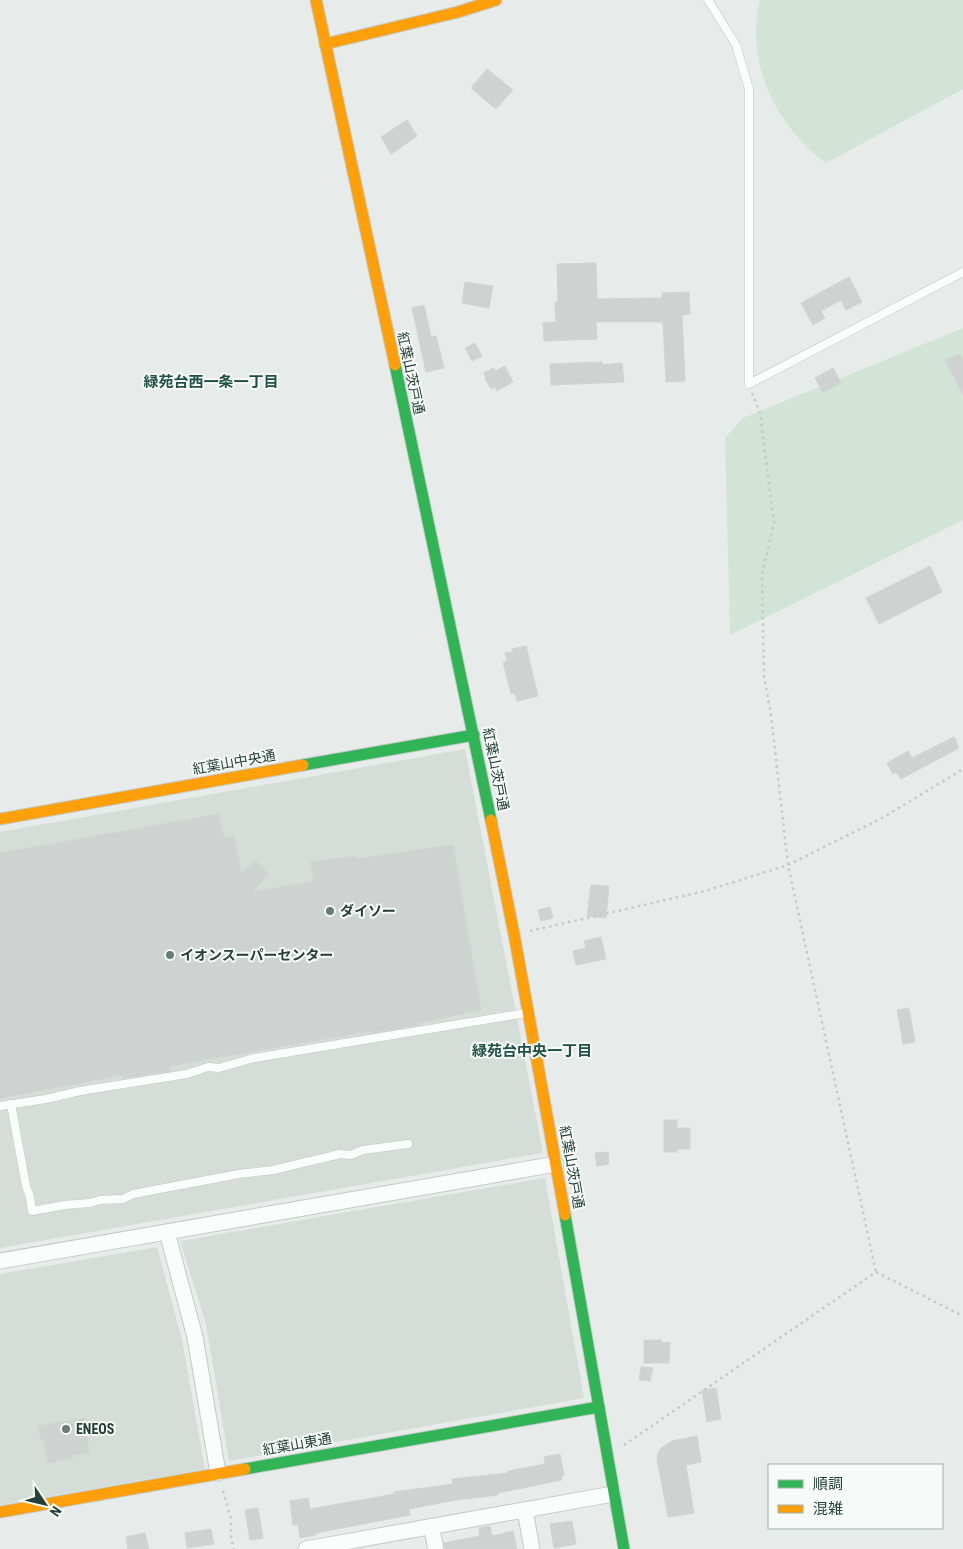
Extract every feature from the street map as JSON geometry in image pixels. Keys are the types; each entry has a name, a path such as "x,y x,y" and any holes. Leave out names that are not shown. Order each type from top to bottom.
{"street":[{"name":"紅葉山茨戸通","path":"316,0 474,735 514,934 624,1549"},
{"path":"325,44 458,12 496,0"},
{"name":"紅葉山中央通","path":"0,819 474,735"},
{"path":"0,1261 556,1164"},
{"path":"167,1232 194,1337 219,1479"},
{"name":"紅葉山東通","path":"0,1512 219,1479 599,1407"},
{"path":"306,1549 337,1546 432,1526 613,1494"},
{"path":"526,1510 532,1549"},
{"path":"432,1526 436,1549"}],"lane":[{"path":"708,0 736,45 749,89 749,384 963,272"},
{"path":"0,1106 46,1100 80,1091 187,1074 208,1067 219,1068 254,1058 528,1012"},
{"path":"11,1104 32,1211 100,1200 123,1199 133,1194 239,1174 273,1170 340,1154 352,1155 363,1150 408,1144"}],"path":[{"path":"749,384 760,413 774,522 762,575 764,676 771,715 788,865 876,1272"},
{"path":"514,934 705,891 788,865 884,817 963,769"},
{"path":"876,1272 963,1316"},
{"path":"608,1456 876,1272"},
{"path":"219,1479 231,1519 231,1538 234,1549"}],"shaded area":[{"path":"465,749 543,1153 0,1248 0,832"},
{"path":"545,1178 584,1398 229,1461 206,1324 180,1241"},
{"path":"157,1247 182,1340 205,1469 0,1505 0,1274"}],"green space":[{"path":"760,0 963,0 963,89 826,163 792,131 768,91 761,69 757,46 756,23"},
{"path":"963,328 963,520 730,635 725,438 743,418"}],"building":[{"path":"487,69 513,90 496,109 471,88"},
{"path":"407,120 417,136 391,154 381,137"},
{"path":"596,263 597,299 662,298 662,293 689,292 690,314 682,315 685,381 666,382 663,322 596,322 597,339 544,341 543,323 556,322 555,302 558,302 557,264"},
{"path":"849,277 862,302 846,310 841,300 821,311 825,318 813,325 801,303"},
{"path":"465,282 493,286 489,308 462,303"},
{"path":"424,305 431,337 436,336 444,368 426,372 412,308"},
{"path":"475,343 482,356 472,361 465,348"},
{"path":"960,354 963,361 963,395 945,360"},
{"path":"602,362 602,365 622,363 624,382 551,385 550,364"},
{"path":"505,366 513,382 497,391 495,387 491,389 484,373 494,368 495,371"},
{"path":"833,368 841,383 823,393 815,378"},
{"path":"930,566 942,592 879,624 866,598"},
{"path":"526,646 538,696 517,701 515,693 511,694 503,662 507,661 505,653 513,652 512,649"},
{"path":"954,737 959,748 901,779 896,772 893,774 887,763 908,751 912,758"},
{"path":"218,814 224,838 234,836 241,873 256,861 269,874 252,892 314,881 310,862 356,856 356,859 453,845 481,1010 418,1023 418,1025 372,1033 371,1031 169,1066 170,1071 124,1078 123,1075 0,1098 0,853"},
{"path":"591,885 609,886 606,918 587,916"},
{"path":"550,907 553,918 541,921 538,910"},
{"path":"601,937 606,959 576,965 573,951 586,948 584,941"},
{"path":"909,1008 915,1042 903,1044 897,1010"},
{"path":"664,1120 677,1120 677,1128 690,1128 690,1149 664,1152"},
{"path":"608,1152 609,1164 597,1166 595,1153"},
{"path":"644,1340 661,1340 662,1343 670,1342 669,1363 644,1363"},
{"path":"641,1367 653,1368 650,1381 639,1380"},
{"path":"716,1388 721,1419 707,1422 702,1390"},
{"path":"85,1418 89,1453 72,1455 73,1458 48,1463 38,1426"},
{"path":"697,1436 701,1462 686,1465 694,1513 668,1517 657,1459 658,1453 661,1448 672,1441"},
{"path":"560,1454 564,1476 561,1476 562,1480 498,1493 498,1495 456,1500 409,1509 410,1515 316,1533 316,1535 300,1538 298,1524 293,1525 290,1501 308,1498 310,1509 395,1494 394,1492 453,1484 452,1479 508,1473 508,1471 545,1464 544,1457"},
{"path":"258,1508 263,1538 250,1540 245,1510"},
{"path":"572,1521 576,1544 554,1548 550,1524"},
{"path":"490,1526 492,1536 513,1531 517,1549 445,1549 444,1543 480,1536 479,1528"},
{"path":"211,1529 214,1544 187,1548 185,1533"},
{"path":"145,1533 149,1549 128,1549 126,1537"}],"traffic: fast":[{"path":"395,365 491,820"},
{"path":"303,765 474,735"},
{"path":"565,1215 624,1549"},
{"path":"245,1469 599,1407"}],"traffic: slow":[{"path":"316,0 395,365"},
{"path":"325,44 458,12 496,0"},
{"path":"0,819 303,765"},
{"path":"491,820 514,934 565,1215"},
{"path":"0,1512 245,1469"}],"place":[{"name":"ダイソー","path":"330,911"},
{"name":"イオンスーパーセンター","path":"170,955"},
{"name":"ENEOS","path":"66,1429"}],"district":[{"name":"緑苑台西一条一丁目","path":"211,382"},
{"name":"緑苑台中央一丁目","path":"532,1051"}]}
